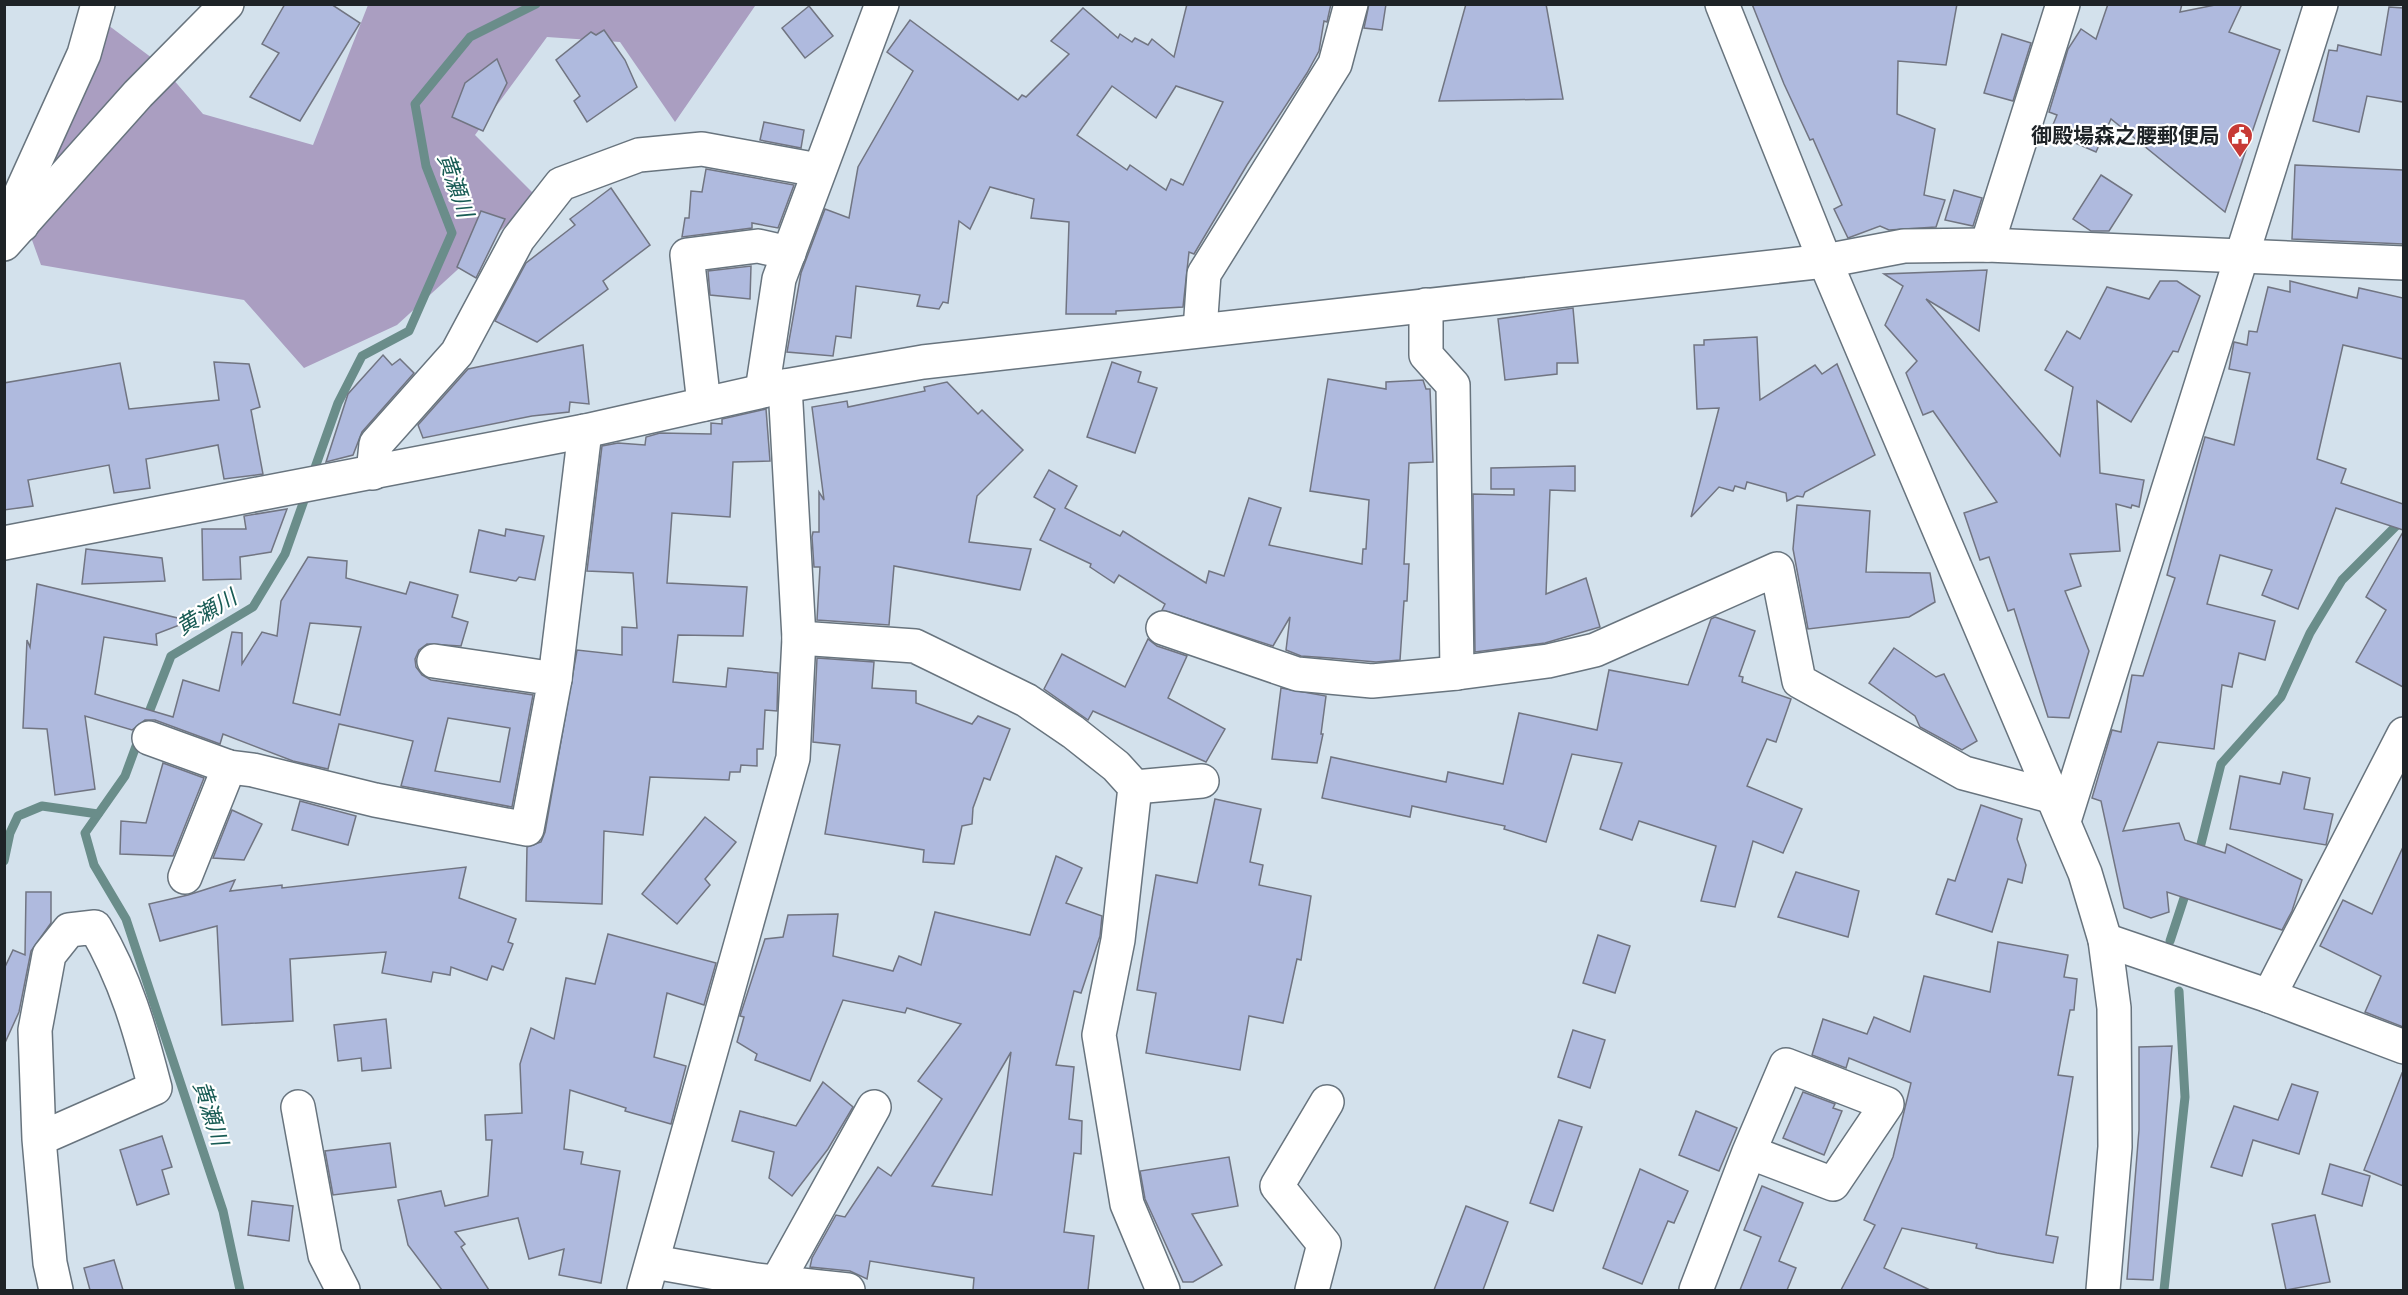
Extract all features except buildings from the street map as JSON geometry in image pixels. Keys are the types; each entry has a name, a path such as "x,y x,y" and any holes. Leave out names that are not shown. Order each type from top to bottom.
{"street":[{"path":"13,234 15,206 84,54 98,4"},
{"path":"13,234 138,94 226,4"},
{"path":"848,1290 649,1276 793,758 799,638 774,389 779,279 882,4"},
{"path":"1200,330 1204,274 1335,64 1351,4"},
{"path":"1722,4 1826,261 2059,809 2085,873 2105,940 2114,1008 2115,1147 2103,1290"},
{"path":"1988,245 2063,4"},
{"path":"2059,809 2241,257 2321,4"},
{"path":"373,472 376,444 457,353 518,239 561,184 639,154 702,149 818,170"},
{"path":"4,543 585,431 774,389 923,362 1826,261 1904,246 1988,245 2403,262"},
{"path":"704,404 687,255 758,246 789,253"},
{"path":"1426,305 1426,355 1453,385 1457,673"},
{"path":"149,738 229,767 253,770 375,800 527,829 555,679 585,431"},
{"path":"1162,628 1297,674 1372,681 1457,673 1548,661 1595,650 1776,569 1799,681 1964,773 2059,809"},
{"path":"799,638 915,646 1026,700 1073,732 1116,766 1135,786 1118,940 1099,1035 1127,1204 1163,1290"},
{"path":"434,661 555,679"},
{"path":"2269,996 2403,734"},
{"path":"185,878 229,767"},
{"path":"1135,786 1202,781"},
{"path":"39,1139 155,1088 135,1010 117,964 95,927 69,930 49,955 35,1030 39,1139 50,1263 56,1290"},
{"path":"2105,940 2269,996 2403,1047"},
{"path":"1312,1290 1324,1244 1277,1186 1327,1102"},
{"path":"298,1107 325,1255 343,1290"},
{"path":"762,1284 874,1107"},
{"path":"1696,1290 1749,1152"}],"shaded area":[{"path":"368,5 755,6 675,122 620,42 547,37 475,135 537,197 397,325 304,368 244,300 41,265 19,204 84,7 160,64 203,114 313,145"}],"waterway":[{"name":"黄瀬川","path":"312,476 338,403 362,356 409,331 452,233 426,166 415,104 470,37 536,4"},
{"name":"黄瀬川","path":"146,720 171,656 253,607 285,554 307,492"},
{"path":"2198,856 2221,764 2281,697 2310,633 2342,580 2404,518"},
{"name":"黄瀬川","path":"139,738 125,776 85,833 94,865 126,919 223,1211 240,1290"},
{"path":"4,861 10,833 18,816 42,806 98,814"},
{"path":"2170,941 2188,886"},
{"path":"2164,1290 2185,1097 2179,991"}],"place":[{"name":"御殿場森之腰郵便局","path":"2240,159"}]}
